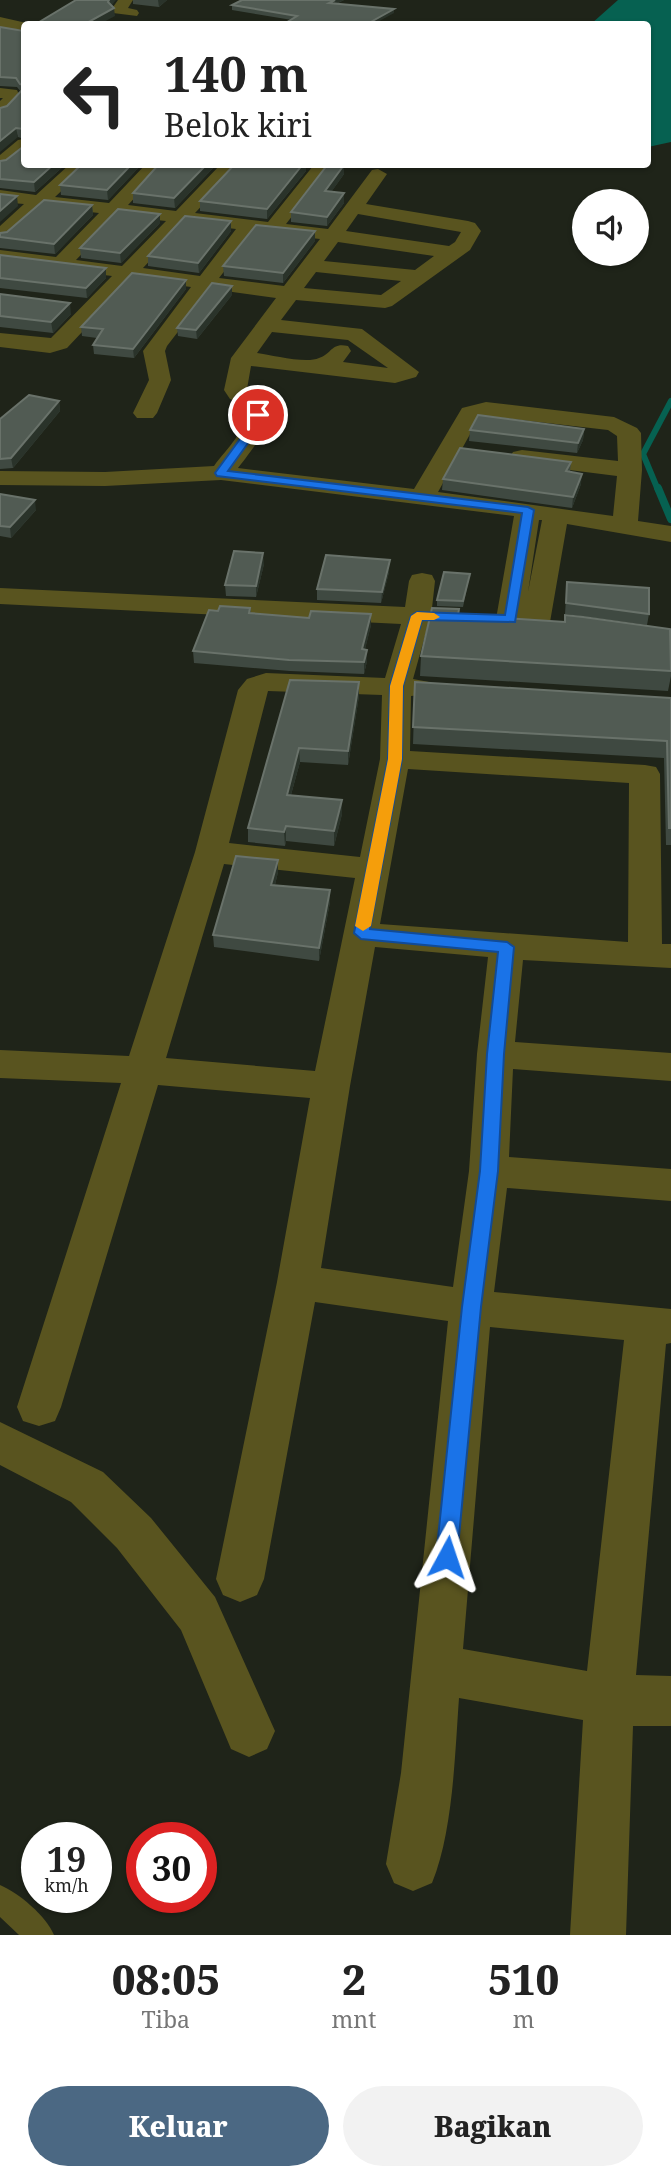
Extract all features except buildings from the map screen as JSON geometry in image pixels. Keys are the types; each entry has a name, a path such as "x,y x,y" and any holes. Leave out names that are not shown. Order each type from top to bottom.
{"street":[{"path":"0,22 21,26"},
{"path":"0,93 11,94 13,99 0,108"},
{"path":"0,164 21,146"},
{"path":"0,236 76,168"},
{"path":"61,264 153,168"},
{"path":"0,340 56,344 228,168"},
{"path":"273,228 319,170"},
{"path":"221,473 253,428 262,407 260,402 238,394 235,390 242,358 378,174"},
{"path":"0,196 333,235 452,253"},
{"path":"323,366 331,362 385,302 463,246 471,231 468,227 353,207"},
{"path":"145,413 160,380 154,351 178,316 208,283 250,225"},
{"path":"0,256 288,293 385,302"},
{"path":"309,265 421,277"},
{"path":"67,304 94,308"},
{"path":"242,358 395,376 408,372 354,334 268,325"},
{"path":"423,496 470,413 486,409 614,424 629,433 630,470 625,528"},
{"path":"451,448 630,470"},
{"path":"0,478 105,479 221,473 528,510 670,534"},
{"path":"512,620 528,510"},
{"path":"512,620 556,514"},
{"path":"240,1579 298,1282 331,1086 395,759 397,686 417,616 422,581"},
{"path":"0,596 512,620"},
{"path":"40,1407 211,852 253,690 257,685 266,682 452,690"},
{"path":"361,933 507,947 658,955 658,775 395,759"},
{"path":"211,852 374,869"},
{"path":"413,1864 427,1773 471,1307 489,1171 495,1054 507,947"},
{"path":"495,1054 671,1066"},
{"path":"0,1064 146,1070 331,1086"},
{"path":"489,1171 671,1185"},
{"path":"298,1282 471,1307 659,1325 609,1700 598,1935"},
{"path":"0,1441 87,1487 134,1533 198,1614 249,1731"},
{"path":"438,1655 448,1671 609,1700 671,1701"}],"lane":[{"path":"0,1899 40,1935"}],"water":[{"path":"618,0 671,0 671,142 651,146 651,21 594,21"}],"waterway":[{"path":"658,490 643,454 671,401"},
{"path":"658,488 671,519"}],"slow traffic":[{"path":"363,926 395,759 397,686 417,616 434,617"}],"route":[{"path":"258,415 253,428 221,473 528,510 510,619 417,616 397,686 395,759 361,933 507,947 495,1054 489,1171 471,1307 447,1557"}]}
